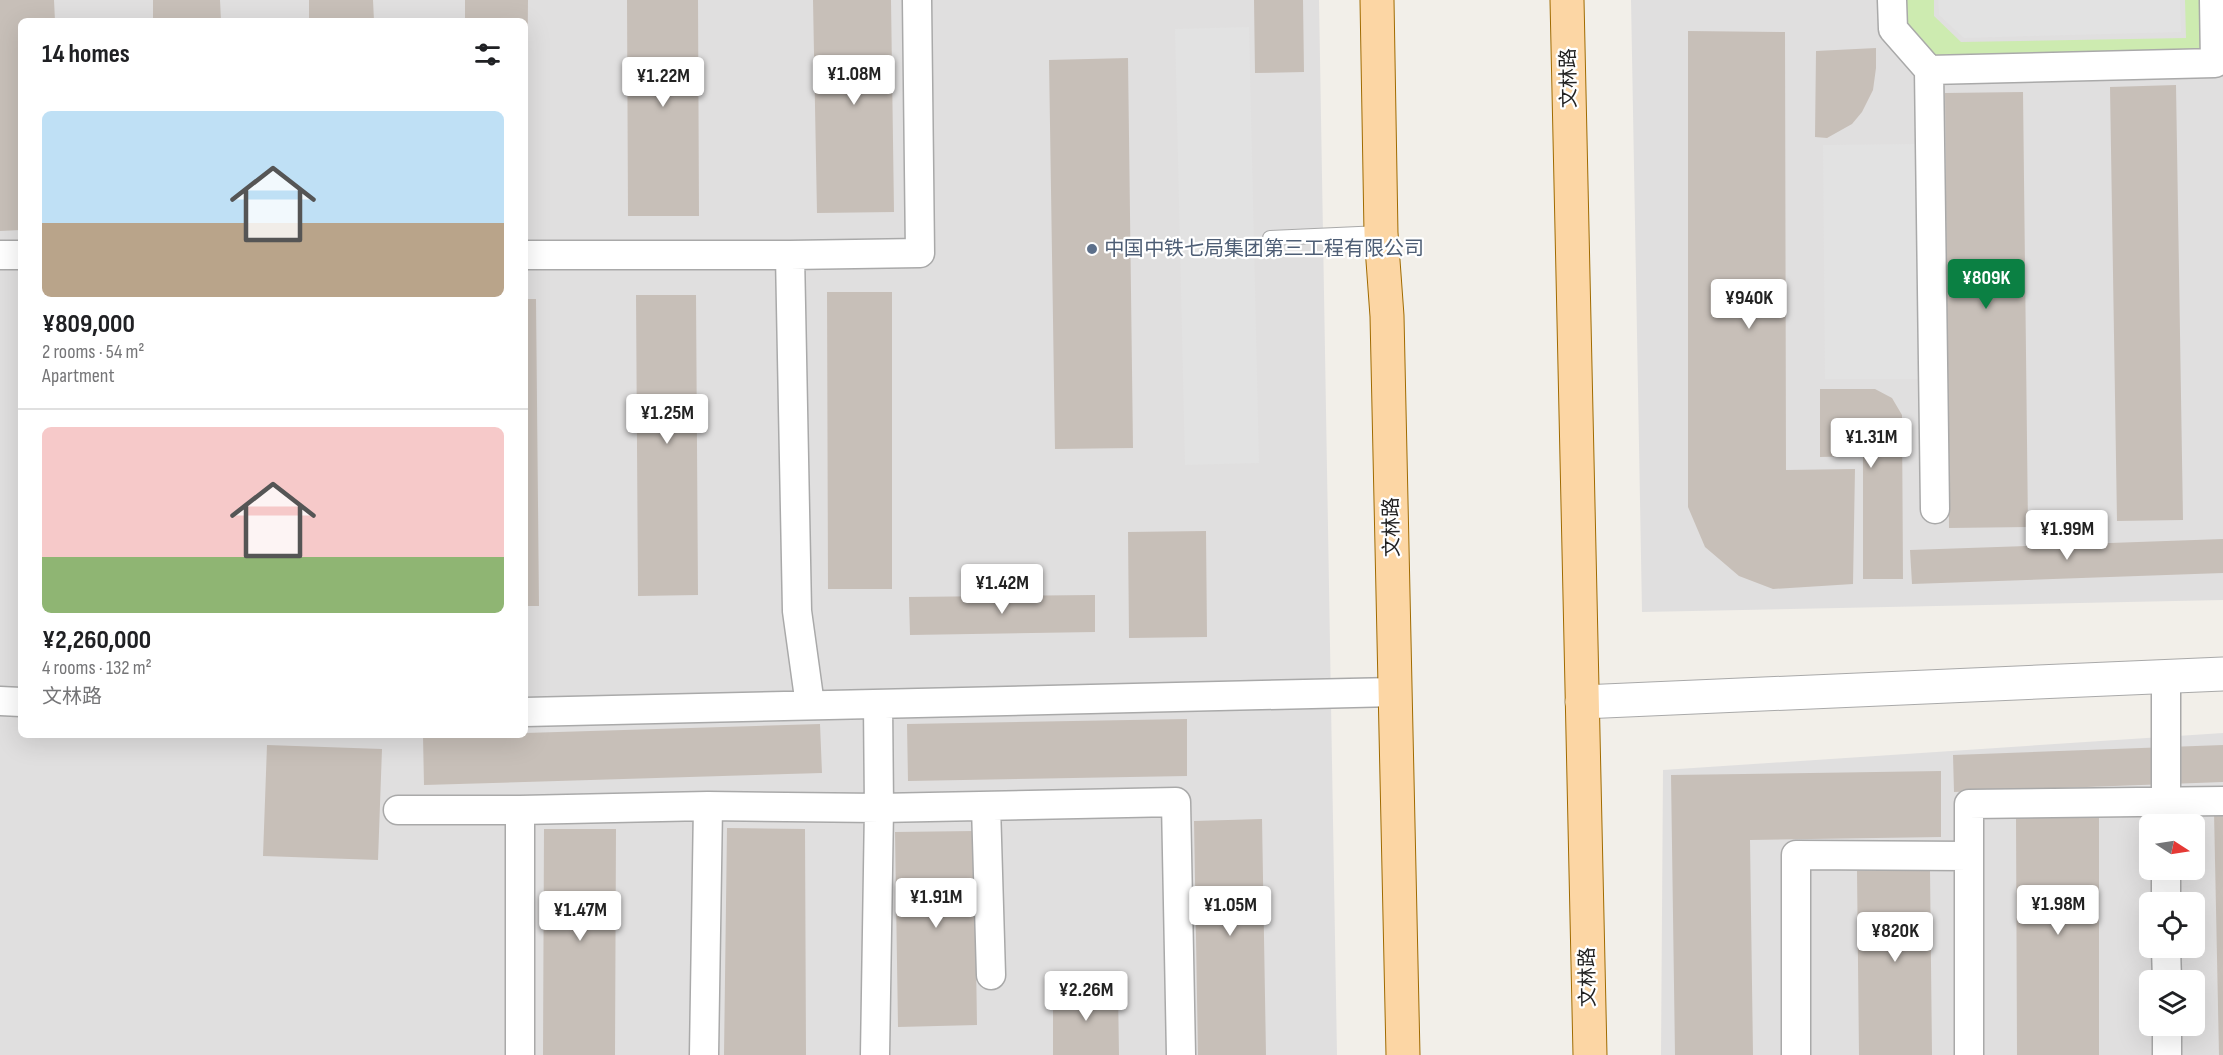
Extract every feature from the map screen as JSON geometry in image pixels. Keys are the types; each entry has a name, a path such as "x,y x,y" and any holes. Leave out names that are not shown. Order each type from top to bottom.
{"main road":[{"name":"文林路","path":"1377,0 1381,233 1387,316 1403,1055"},
{"name":"文林路","path":"1567,0 1590,1055"}],"street":[{"path":"528,255 920,253 917,0"},
{"path":"1892,0 1893,29 1929,70 1935,509"},
{"path":"1929,70 2219,63 2214,0"},
{"path":"0,255 18,255"},
{"path":"790,255 797,611 810,705"},
{"path":"1582,702 2223,674"},
{"path":"2166,676 2166,813"},
{"path":"528,712 1395,692"},
{"path":"0,701 18,702"},
{"path":"875,1055 879,808 878,704"},
{"path":"1969,1055 1969,804 2166,813 2223,801"},
{"path":"398,810 708,806 879,808 1176,802 1181,1055"},
{"path":"704,1055 708,806"},
{"path":"986,806 991,975"},
{"path":"520,810 520,1055"},
{"path":"1796,1055 1796,855 1969,856"},
{"path":"2167,1036 2167,1055"}],"lane":[{"path":"1270,238 1381,233"}],"shaded area":[{"path":"0,0 1319,0 1337,1055 0,1055"},
{"path":"1631,0 2223,0 2223,600 1642,612"},
{"path":"1938,0 2180,0 2181,32 1964,38 1939,15"},
{"path":"1249,27 1259,463 1185,465 1175,29"},
{"path":"1916,144 1920,379 1825,379 1823,145"},
{"path":"2223,733 2223,1055 1661,1055 1663,770"}],"green space":[{"path":"1903,0 1934,0 1934,16 1961,42 2186,38 2185,0 2207,0 2208,54 1938,62 1903,24"}],"building":[{"path":"0,0 54,0 55,18 18,18 18,230 0,231"},
{"path":"153,0 220,0 221,18 153,18"},
{"path":"309,0 373,0 374,18 309,18"},
{"path":"465,0 528,0 528,18 465,18"},
{"path":"627,0 698,0 699,216 628,216"},
{"path":"813,0 891,0 894,212 817,213"},
{"path":"1254,0 1303,0 1304,72 1255,73"},
{"path":"1688,31 1785,32 1786,470 1855,469 1853,584 1773,589 1739,576 1705,547 1688,507"},
{"path":"1876,48 1873,90 1862,112 1852,124 1827,138 1815,137 1816,51"},
{"path":"1128,58 1133,448 1055,449 1049,60"},
{"path":"2176,85 2183,520 2117,521 2110,87"},
{"path":"2023,92 2028,527 1949,528 1945,93"},
{"path":"827,292 892,292 892,589 828,589"},
{"path":"636,295 696,295 698,595 638,596"},
{"path":"528,299 536,299 539,606 528,606"},
{"path":"1820,389 1875,389 1892,398 1902,415 1903,579 1863,579 1863,456 1820,457"},
{"path":"1206,531 1207,637 1129,638 1128,532"},
{"path":"2223,539 2223,573 1912,584 1910,550"},
{"path":"1095,595 1095,632 910,635 909,597"},
{"path":"1187,719 1187,776 908,781 907,724"},
{"path":"820,724 822,773 424,785 423,738 528,738 528,733"},
{"path":"267,745 382,749 378,860 263,856"},
{"path":"2223,745 2223,782 1954,792 1953,755"},
{"path":"1941,771 1941,837 1750,840 1753,1055 1675,1055 1671,775"},
{"path":"2214,811 2223,811 2223,1055 2219,1055"},
{"path":"2099,817 2099,1055 2017,1055 2016,818"},
{"path":"1262,819 1266,1055 1198,1055 1194,821"},
{"path":"727,828 805,829 806,1055 724,1055"},
{"path":"544,829 616,829 615,1055 543,1055"},
{"path":"974,831 977,1025 898,1027 895,832"},
{"path":"1930,870 1932,1055 1859,1055 1857,871"},
{"path":"1053,989 1118,989 1119,1055 1053,1055"}],"place":[{"name":"中国中铁七局集团第三工程有限公司","path":"1092,249"}]}
